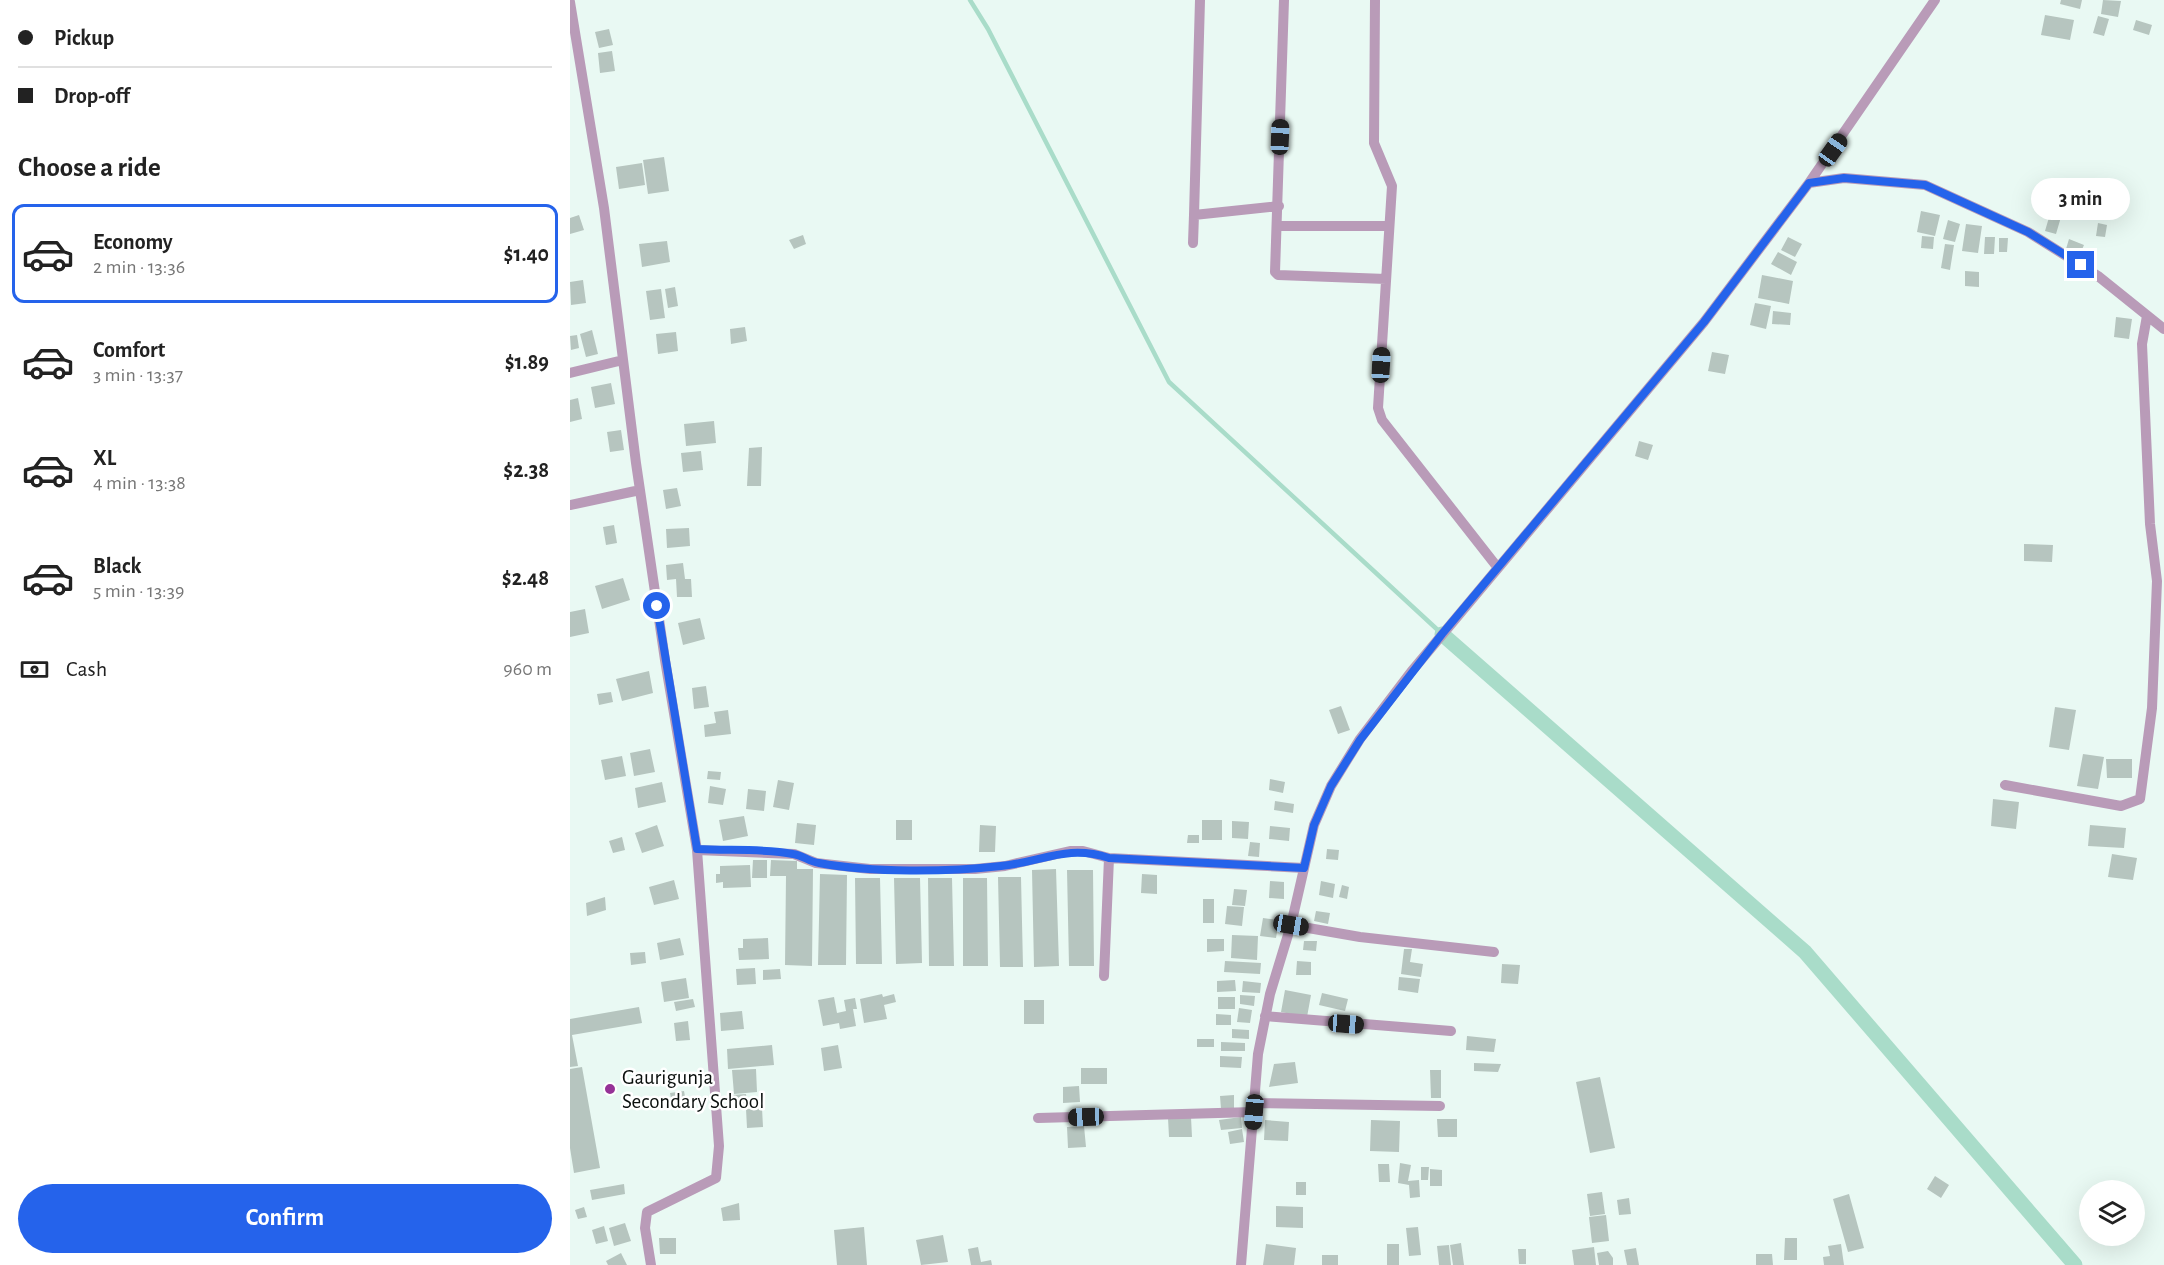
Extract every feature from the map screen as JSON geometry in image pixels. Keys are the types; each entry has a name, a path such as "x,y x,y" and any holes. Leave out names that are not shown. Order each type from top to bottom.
{"street":[{"path":"1193,243 1200,0"},
{"path":"1284,0 1279,206 1275,266 1278,275 1386,279"},
{"path":"1375,0 1374,143 1392,186 1378,408 1382,420 1498,568"},
{"path":"1241,1265 1258,1054 1265,1016 1291,925 1314,825 1331,786 1360,740 1418,663 1704,322 1809,183 1935,0"},
{"path":"570,2 604,207 640,490 697,849 719,1163 716,1178 706,1185 647,1212 645,1228 651,1265"},
{"path":"570,80 583,79"},
{"path":"1809,183 1844,178 1925,185 2028,232 2098,276 2164,329"},
{"path":"1194,214 1279,206"},
{"path":"1278,226 1389,226"},
{"path":"2005,785 2121,806 2140,799 2152,708 2157,581 2150,524 2142,344 2147,316"},
{"path":"570,373 623,360"},
{"path":"570,505 640,490"},
{"path":"697,849 794,854 816,863 870,869 975,869 1005,866 1070,851 1083,851 1109,858 1304,868"},
{"path":"1104,976 1109,858"},
{"path":"1291,925 1360,937 1494,952"},
{"path":"1265,1016 1451,1031"},
{"path":"1038,1118 1255,1107 1440,1106"}],"building":[{"path":"2061,0 2082,0 2080,9 2060,4"},
{"path":"2103,0 2121,1 2118,17 2101,14"},
{"path":"2045,15 2074,20 2070,40 2041,35"},
{"path":"2098,16 2109,19 2104,36 2093,33"},
{"path":"2136,20 2152,25 2149,35 2133,30"},
{"path":"609,29 613,45 599,48 595,32"},
{"path":"612,51 615,71 600,73 598,53"},
{"path":"664,157 669,191 648,194 643,160"},
{"path":"642,163 645,185 619,189 616,167"},
{"path":"1921,211 1940,215 1935,236 1917,232"},
{"path":"2050,214 2061,217 2056,234 2045,231"},
{"path":"579,215 584,230 570,234 570,218"},
{"path":"1948,220 1960,224 1955,242 1943,239"},
{"path":"2098,223 2107,225 2105,237 2096,236"},
{"path":"1966,224 1982,226 1978,253 1962,251"},
{"path":"803,235 806,244 794,249 789,240"},
{"path":"1922,236 1934,237 1933,249 1921,248"},
{"path":"1788,237 1802,244 1795,257 1781,250"},
{"path":"1985,237 1995,237 1994,254 1984,254"},
{"path":"1999,238 2008,238 2007,252 1999,252"},
{"path":"2069,239 2084,245 2080,254 2066,249"},
{"path":"667,241 670,262 642,267 639,244"},
{"path":"1945,244 1954,245 1950,270 1941,268"},
{"path":"1778,252 1797,262 1791,275 1771,264"},
{"path":"1965,271 1979,272 1979,287 1965,286"},
{"path":"1762,275 1793,281 1789,304 1758,298"},
{"path":"583,280 586,303 571,305 570,282"},
{"path":"675,287 678,306 668,308 665,289"},
{"path":"661,289 665,318 650,320 646,291"},
{"path":"1755,303 1771,306 1766,329 1750,325"},
{"path":"1773,311 1791,313 1790,325 1772,324"},
{"path":"2116,317 2132,319 2129,339 2114,337"},
{"path":"745,327 747,341 731,344 730,329"},
{"path":"592,330 598,354 586,357 580,334"},
{"path":"676,332 678,351 658,354 656,334"},
{"path":"577,335 579,348 571,350 570,336"},
{"path":"1712,352 1729,355 1725,374 1708,371"},
{"path":"611,383 615,404 595,408 591,387"},
{"path":"578,398 582,419 570,422 570,400"},
{"path":"714,421 716,443 686,446 684,424"},
{"path":"621,430 624,450 610,452 607,432"},
{"path":"1639,441 1653,445 1648,460 1635,456"},
{"path":"762,447 761,486 747,486 749,448"},
{"path":"701,451 703,470 683,472 681,453"},
{"path":"677,488 681,506 666,509 663,490"},
{"path":"614,525 617,543 606,545 603,527"},
{"path":"689,528 690,546 667,548 666,529"},
{"path":"2024,544 2053,545 2052,562 2024,561"},
{"path":"683,563 685,579 691,579 692,597 677,597 676,579 667,580 666,565"},
{"path":"623,578 630,600 602,609 595,586"},
{"path":"585,609 589,633 570,637 570,612"},
{"path":"700,618 705,639 683,645 678,623"},
{"path":"649,671 653,693 622,701 616,679"},
{"path":"706,686 709,707 694,709 692,688"},
{"path":"611,692 613,702 599,705 597,694"},
{"path":"1341,706 1350,730 1338,734 1329,710"},
{"path":"2055,707 2076,710 2069,750 2049,747"},
{"path":"728,710 731,734 705,737 704,725 716,723 714,712"},
{"path":"650,749 655,772 634,776 630,753"},
{"path":"2083,754 2104,757 2098,789 2077,786"},
{"path":"622,756 626,776 605,780 601,760"},
{"path":"2106,759 2132,759 2132,778 2107,778"},
{"path":"708,771 721,772 720,780 707,779"},
{"path":"1270,779 1285,782 1283,793 1269,790"},
{"path":"778,780 794,783 789,810 773,807"},
{"path":"662,782 666,802 638,808 635,788"},
{"path":"710,786 726,789 723,805 708,803"},
{"path":"748,789 766,791 764,811 746,809"},
{"path":"1993,799 2019,802 2016,829 1991,826"},
{"path":"1275,801 1294,804 1293,813 1274,810"},
{"path":"744,816 748,836 723,841 719,820"},
{"path":"896,820 912,820 912,840 896,840"},
{"path":"1202,820 1222,820 1222,840 1202,840"},
{"path":"1232,821 1249,822 1248,839 1232,838"},
{"path":"797,823 816,825 814,845 795,843"},
{"path":"657,825 664,846 642,853 635,833"},
{"path":"980,825 996,826 995,852 979,852"},
{"path":"2090,825 2126,828 2124,848 2088,846"},
{"path":"1270,826 1290,828 1289,841 1269,839"},
{"path":"1188,835 1199,835 1199,843 1187,843"},
{"path":"622,837 625,850 613,853 609,841"},
{"path":"1250,842 1260,843 1259,857 1248,856"},
{"path":"1327,849 1339,850 1338,860 1326,859"},
{"path":"2112,854 2137,858 2133,880 2108,877"},
{"path":"753,860 767,860 767,878 752,878"},
{"path":"771,860 797,861 797,869 813,869 812,966 785,965 786,876 770,876"},
{"path":"750,865 751,887 723,888 723,882 716,883 716,874 720,874 720,866"},
{"path":"1056,869 1059,966 1034,967 1032,870"},
{"path":"1067,870 1093,870 1094,966 1069,966"},
{"path":"820,874 847,875 846,965 818,965"},
{"path":"1142,874 1157,875 1157,894 1141,893"},
{"path":"998,877 1021,877 1023,967 1000,967"},
{"path":"855,878 880,878 882,964 856,964"},
{"path":"894,878 920,878 922,963 896,964"},
{"path":"928,878 952,878 954,966 929,966"},
{"path":"963,878 987,878 988,966 963,966"},
{"path":"674,880 679,899 654,905 649,887"},
{"path":"1270,881 1284,882 1284,899 1269,898"},
{"path":"1321,881 1335,884 1333,898 1319,895"},
{"path":"1342,885 1349,887 1347,899 1339,897"},
{"path":"1234,889 1247,890 1245,906 1232,905"},
{"path":"605,897 606,910 587,916 586,903"},
{"path":"1203,899 1214,899 1214,923 1203,923"},
{"path":"1227,906 1244,907 1242,926 1225,924"},
{"path":"1316,911 1330,913 1328,924 1314,921"},
{"path":"1263,918 1279,920 1276,938 1260,936"},
{"path":"1232,935 1258,936 1257,960 1231,958"},
{"path":"680,938 684,955 660,960 657,943"},
{"path":"768,938 769,959 739,960 738,948 743,948 743,939"},
{"path":"1207,939 1224,939 1224,951 1207,952"},
{"path":"1304,941 1317,941 1316,951 1303,950"},
{"path":"1404,949 1412,949 1410,962 1423,964 1421,977 1401,974"},
{"path":"645,952 646,963 631,965 630,953"},
{"path":"1225,961 1261,963 1260,974 1224,972"},
{"path":"1297,961 1311,962 1311,975 1296,975"},
{"path":"1502,964 1520,965 1518,984 1501,983"},
{"path":"755,968 756,984 737,985 736,969"},
{"path":"780,969 781,979 763,980 763,970"},
{"path":"1399,977 1420,979 1418,993 1398,990"},
{"path":"686,978 689,998 664,1002 661,982"},
{"path":"1235,980 1236,991 1217,992 1217,981"},
{"path":"1243,981 1261,983 1260,993 1242,992"},
{"path":"1285,990 1311,995 1307,1017 1281,1012"},
{"path":"1322,993 1348,999 1345,1011 1319,1005"},
{"path":"882,994 883,997 894,994 896,1002 884,1005 887,1019 864,1023 860,999"},
{"path":"1240,995 1255,996 1254,1006 1240,1004"},
{"path":"834,997 837,1013 846,1011 844,1000 855,998 857,1009 853,1009 856,1026 840,1029 839,1023 823,1026 818,1000"},
{"path":"1218,997 1235,997 1235,1009 1218,1009"},
{"path":"693,999 695,1007 676,1011 674,1002"},
{"path":"1024,1000 1044,1000 1044,1024 1024,1024"},
{"path":"639,1007 642,1023 572,1035 578,1066 570,1067 570,1019"},
{"path":"1239,1008 1252,1010 1250,1023 1237,1022"},
{"path":"742,1011 744,1029 721,1031 720,1013"},
{"path":"1216,1014 1231,1015 1231,1025 1216,1025"},
{"path":"688,1021 690,1040 676,1041 674,1023"},
{"path":"1232,1029 1249,1030 1249,1039 1232,1038"},
{"path":"1467,1036 1496,1039 1494,1052 1466,1050"},
{"path":"1197,1039 1214,1039 1214,1047 1197,1047"},
{"path":"1221,1042 1245,1043 1245,1051 1221,1051"},
{"path":"772,1045 774,1065 728,1069 727,1049"},
{"path":"838,1045 842,1068 824,1071 821,1048"},
{"path":"1220,1056 1242,1057 1241,1068 1220,1067"},
{"path":"1295,1062 1298,1083 1269,1087 1274,1064"},
{"path":"1474,1063 1501,1064 1498,1072 1474,1071"},
{"path":"582,1067 600,1168 574,1173 570,1148 570,1069"},
{"path":"1081,1068 1107,1068 1107,1084 1081,1084"},
{"path":"756,1069 757,1092 734,1094 732,1070"},
{"path":"1430,1070 1441,1070 1441,1098 1431,1098"},
{"path":"1600,1077 1615,1148 1590,1153 1576,1082"},
{"path":"1079,1086 1080,1102 1063,1103 1063,1087"},
{"path":"684,1091 686,1102 672,1104 670,1093"},
{"path":"746,1094 747,1103 731,1104 731,1095"},
{"path":"1234,1095 1234,1108 1221,1109 1220,1096"},
{"path":"762,1108 763,1127 747,1128 746,1109"},
{"path":"1191,1117 1192,1137 1169,1137 1168,1118"},
{"path":"1241,1117 1242,1128 1221,1130 1219,1120"},
{"path":"1437,1119 1457,1119 1457,1137 1438,1137"},
{"path":"1265,1120 1289,1122 1288,1141 1264,1140"},
{"path":"1371,1120 1400,1121 1399,1152 1370,1151"},
{"path":"1084,1126 1086,1147 1068,1148 1067,1127"},
{"path":"1242,1129 1244,1142 1230,1144 1228,1132"},
{"path":"1400,1163 1411,1165 1408,1181 1419,1180 1420,1197 1410,1198 1409,1185 1398,1183"},
{"path":"1378,1164 1389,1164 1390,1182 1379,1182"},
{"path":"1421,1167 1429,1167 1428,1180 1421,1180"},
{"path":"1430,1169 1442,1170 1442,1186 1430,1186"},
{"path":"1935,1176 1949,1185 1941,1198 1927,1189"},
{"path":"1296,1182 1306,1182 1306,1195 1296,1195"},
{"path":"624,1184 625,1194 592,1200 590,1190"},
{"path":"1602,1192 1605,1214 1590,1216 1587,1194"},
{"path":"1849,1194 1864,1248 1848,1252 1833,1199"},
{"path":"1629,1198 1631,1214 1619,1215 1617,1200"},
{"path":"739,1203 740,1220 723,1221 721,1208"},
{"path":"1276,1206 1303,1207 1303,1228 1276,1227"},
{"path":"584,1207 587,1217 578,1219 575,1210"},
{"path":"1606,1215 1609,1241 1592,1243 1589,1217"},
{"path":"625,1223 631,1241 614,1246 609,1228"},
{"path":"604,1226 608,1241 596,1244 592,1230"},
{"path":"864,1227 867,1265 837,1265 834,1230"},
{"path":"1418,1227 1421,1255 1409,1256 1406,1228"},
{"path":"943,1235 948,1262 921,1265 916,1240"},
{"path":"659,1238 676,1238 676,1254 660,1254"},
{"path":"1785,1238 1797,1238 1797,1260 1784,1260"},
{"path":"1461,1243 1464,1265 1453,1265 1450,1245"},
{"path":"1266,1244 1296,1248 1294,1265 1263,1265"},
{"path":"1387,1244 1399,1244 1399,1265 1387,1265"},
{"path":"1841,1244 1844,1265 1824,1265 1823,1257 1830,1256 1828,1246"},
{"path":"1449,1245 1451,1265 1439,1265 1437,1246"},
{"path":"978,1247 981,1262 991,1260 992,1265 971,1265 968,1249"},
{"path":"1594,1247 1596,1265 1574,1265 1572,1250"},
{"path":"1636,1248 1639,1265 1627,1265 1624,1250"},
{"path":"1518,1249 1526,1249 1526,1264 1519,1264"},
{"path":"1608,1251 1613,1258 1613,1265 1599,1265 1597,1253"},
{"path":"621,1253 627,1265 608,1265 606,1261"},
{"path":"1756,1254 1772,1254 1773,1265 1756,1265"},
{"path":"1322,1255 1338,1255 1338,1265 1322,1265"}],"waterway":[{"path":"970,0 988,29 1169,382 1441,633"},
{"path":"1442,634 1805,952 2075,1265"}],"place":[{"name":"Gaurigunja Secondary School","path":"610,1089"}],"route":[{"path":"657,606 697,849 794,854 816,863 870,869 975,869 1005,866 1070,851 1083,851 1109,858 1304,868 1314,825 1331,786 1360,740 1442,634 1704,322 1809,183 1844,178 1925,185 2028,232 2081,265"}]}
